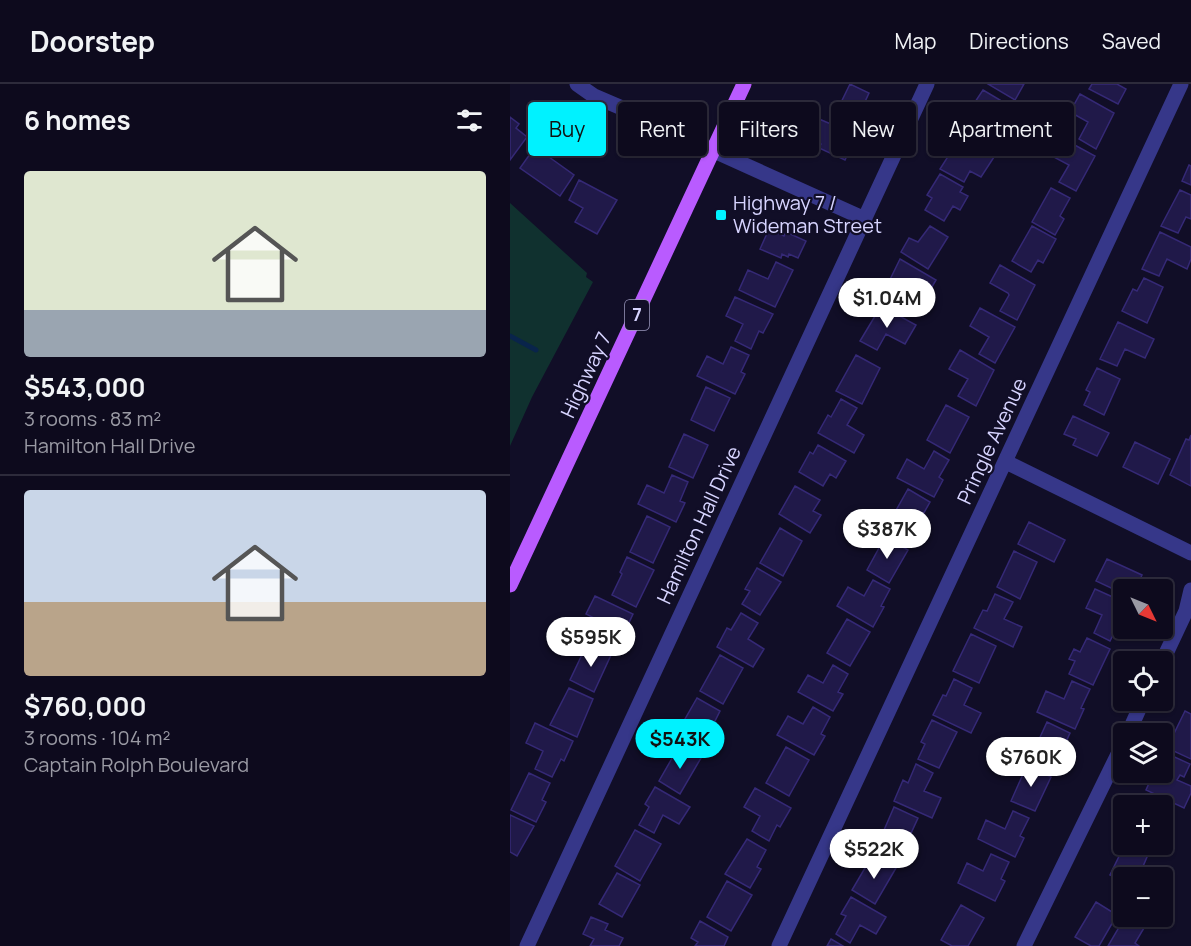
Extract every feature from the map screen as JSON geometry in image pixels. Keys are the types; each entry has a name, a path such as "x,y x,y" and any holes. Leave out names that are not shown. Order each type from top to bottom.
{"main road":[{"name":"Highway 7","path":"510,585 744,84"}],"street":[{"path":"577,84 594,96 678,132 714,151 865,219 927,84"},
{"name":"Pringle Avenue","path":"779,946 1181,84"},
{"name":"Hamilton Hall Drive","path":"527,946 865,219"},
{"path":"1006,462 1191,553"},
{"path":"1167,651 1186,611 1191,590"},
{"path":"1024,946 1113,764"}],"green space":[{"path":"510,203 587,273 586,277 593,282 532,397 510,446"}],"building":[{"path":"850,84 869,93 865,102 841,102"},
{"path":"988,84 1024,84 1015,100"},
{"path":"1092,84 1117,84 1126,89 1118,104 1089,89"},
{"path":"983,90 1000,100 999,102 975,102"},
{"path":"1080,94 1114,113 1096,149 1079,139 1088,122 1074,114 1074,105"},
{"path":"510,117 519,124 516,128 527,137 510,160"},
{"path":"819,119 831,124 831,154 819,148 821,144 819,143"},
{"path":"1074,145 1095,156 1076,191 1059,182 1069,165 1052,156 1074,156"},
{"path":"529,156 548,156 574,175 560,196 520,168"},
{"path":"948,156 995,156 981,177 970,171 964,182 940,169"},
{"path":"1189,165 1191,166 1191,185 1182,181"},
{"path":"940,174 963,187 960,192 968,196 960,210 953,206 944,221 925,210 932,198 927,195"},
{"path":"579,180 617,200 597,234 575,222 583,208 569,200"},
{"path":"1051,188 1070,198 1060,216 1064,219 1055,235 1032,222"},
{"path":"1180,190 1191,195 1191,219 1186,217 1178,233 1161,226"},
{"path":"930,226 948,237 928,269 901,252 909,238 918,242"},
{"path":"1032,226 1056,239 1043,263 1038,260 1031,272 1012,261"},
{"path":"769,229 784,236 786,232 806,241 798,258 782,254 781,258 760,249"},
{"path":"1160,232 1191,247 1191,259 1187,269 1167,259 1159,276 1142,269"},
{"path":"900,259 936,280 925,299 909,290 899,307 881,298"},
{"path":"776,262 793,270 775,307 739,290 748,270 768,279"},
{"path":"1000,265 1035,285 1017,320 1000,311 1008,293 990,283"},
{"path":"1144,278 1163,287 1147,323 1122,311 1133,289 1137,291"},
{"path":"735,297 773,314 763,333 759,331 751,349 735,341 743,324 726,316"},
{"path":"881,306 916,325 905,344 886,334 877,350 860,341"},
{"path":"980,308 1015,327 995,363 979,354 989,337 970,326"},
{"path":"1118,322 1154,339 1145,358 1125,349 1117,366 1100,359"},
{"path":"731,347 749,355 741,372 745,374 735,394 697,376 707,356 723,364"},
{"path":"960,350 994,370 976,406 958,396 968,379 949,369"},
{"path":"856,355 880,368 862,404 836,391"},
{"path":"1097,368 1120,379 1104,415 1084,405 1090,392 1086,390"},
{"path":"706,387 730,398 714,431 691,420"},
{"path":"841,399 857,408 847,425 864,435 854,453 818,433 828,415 831,417"},
{"path":"946,405 969,417 950,453 927,440"},
{"path":"1073,416 1109,433 1097,456 1073,445 1076,439 1064,434"},
{"path":"684,434 708,445 693,478 669,467"},
{"path":"1191,435 1191,486 1170,475 1186,439 1189,440"},
{"path":"1135,442 1170,459 1158,484 1123,467"},
{"path":"818,445 846,461 836,478 830,474 823,486 799,472 810,452 813,454"},
{"path":"934,451 949,460 939,477 943,480 934,497 897,478 907,459 924,469"},
{"path":"672,475 688,482 680,501 685,503 676,522 638,504 647,485 664,493"},
{"path":"795,486 820,500 813,511 821,515 810,533 779,514"},
{"path":"908,489 930,502 912,534 890,521"},
{"path":"647,516 670,527 653,563 630,552"},
{"path":"1029,522 1065,540 1054,562 1018,544"},
{"path":"780,528 802,541 783,576 760,563"},
{"path":"885,537 908,550 889,583 867,570"},
{"path":"1014,551 1037,562 1020,599 997,587"},
{"path":"627,557 654,570 636,607 612,595"},
{"path":"1107,559 1142,575 1140,579 1113,579 1113,589 1096,581"},
{"path":"757,568 781,582 760,615 742,604 750,591 745,589"},
{"path":"873,580 890,589 881,606 884,607 873,627 837,606 848,587 864,596"},
{"path":"1095,589 1113,597 1113,635 1110,641 1094,633 1102,615 1086,608"},
{"path":"995,594 1013,602 1004,619 1022,627 1013,647 974,628 983,610 987,611"},
{"path":"595,596 633,614 625,631 620,629 611,648 596,640 604,623 586,614"},
{"path":"741,613 758,623 748,639 764,649 753,667 717,647 727,628 731,630"},
{"path":"847,619 870,632 850,666 827,653"},
{"path":"971,634 996,646 979,683 953,671"},
{"path":"1087,638 1110,649 1093,685 1069,674 1075,661 1069,659 1074,649 1080,652"},
{"path":"587,644 611,655 594,692 570,680"},
{"path":"720,655 743,668 723,704 700,691"},
{"path":"833,665 848,674 838,692 843,694 833,711 798,692 808,675 823,683"},
{"path":"954,679 972,688 964,705 981,713 971,733 933,715"},
{"path":"1072,681 1090,689 1075,729 1037,712 1046,691 1064,699"},
{"path":"569,688 593,699 577,737 550,725"},
{"path":"697,698 720,711 702,747 677,733"},
{"path":"813,707 830,717 821,734 825,736 814,755 777,735 788,716 803,724"},
{"path":"1185,711 1191,714 1191,759 1173,751 1173,736"},
{"path":"932,720 957,732 939,768 918,759 925,744 921,742"},
{"path":"1047,722 1070,733 1053,770 1030,759 1031,756 1023,752 1028,742 1036,746"},
{"path":"535,723 573,741 564,761 561,759 552,777 535,769 543,751 526,743"},
{"path":"679,746 701,758 680,794 659,781"},
{"path":"786,747 809,760 789,796 766,783"},
{"path":"1173,756 1190,764 1184,777 1180,775 1177,780 1191,786 1191,793 1184,808 1173,803 1173,795 1157,795 1146,790 1149,783 1173,783"},
{"path":"916,764 933,773 924,791 941,798 932,818 894,801 903,780 908,783"},
{"path":"1027,765 1051,777 1035,811 1011,801"},
{"path":"529,773 550,783 542,800 546,802 536,822 511,810"},
{"path":"655,787 690,807 679,824 663,815 654,833 639,825 649,807 645,804"},
{"path":"755,788 791,808 780,827 777,825 769,841 752,831 760,816 744,807"},
{"path":"894,807 918,818 901,855 878,844"},
{"path":"1013,811 1029,818 1020,836 1024,838 1015,857 978,839 986,820 1005,829"},
{"path":"510,815 534,826 517,856 510,852"},
{"path":"635,830 661,844 640,881 615,866"},
{"path":"747,839 766,850 757,867 761,869 750,888 725,874"},
{"path":"991,854 1009,862 1001,879 1005,881 995,901 958,883 967,863 983,871"},
{"path":"1120,855 1148,855 1143,867 1114,867"},
{"path":"872,856 896,868 875,904 852,890"},
{"path":"617,873 640,885 622,917 599,904"},
{"path":"727,881 752,895 731,931 707,917"},
{"path":"851,897 886,917 876,934 860,925 850,943 836,934 846,916 841,914"},
{"path":"1096,902 1113,913 1113,922 1099,946 1091,946 1075,937"},
{"path":"961,905 984,918 968,946 952,946 941,940"},
{"path":"591,917 608,924 605,930 623,938 619,946 590,946 594,939 583,934"},
{"path":"700,921 728,937 724,946 695,946 698,942 691,938"},
{"path":"1119,927 1144,928 1135,943 1139,946 1108,946"},
{"path":"831,939 843,946 827,946"}],"waterway":[{"path":"510,336 536,350"}],"place":[{"name":"Highway 7 / Wideman Street","path":"721,215"}]}
